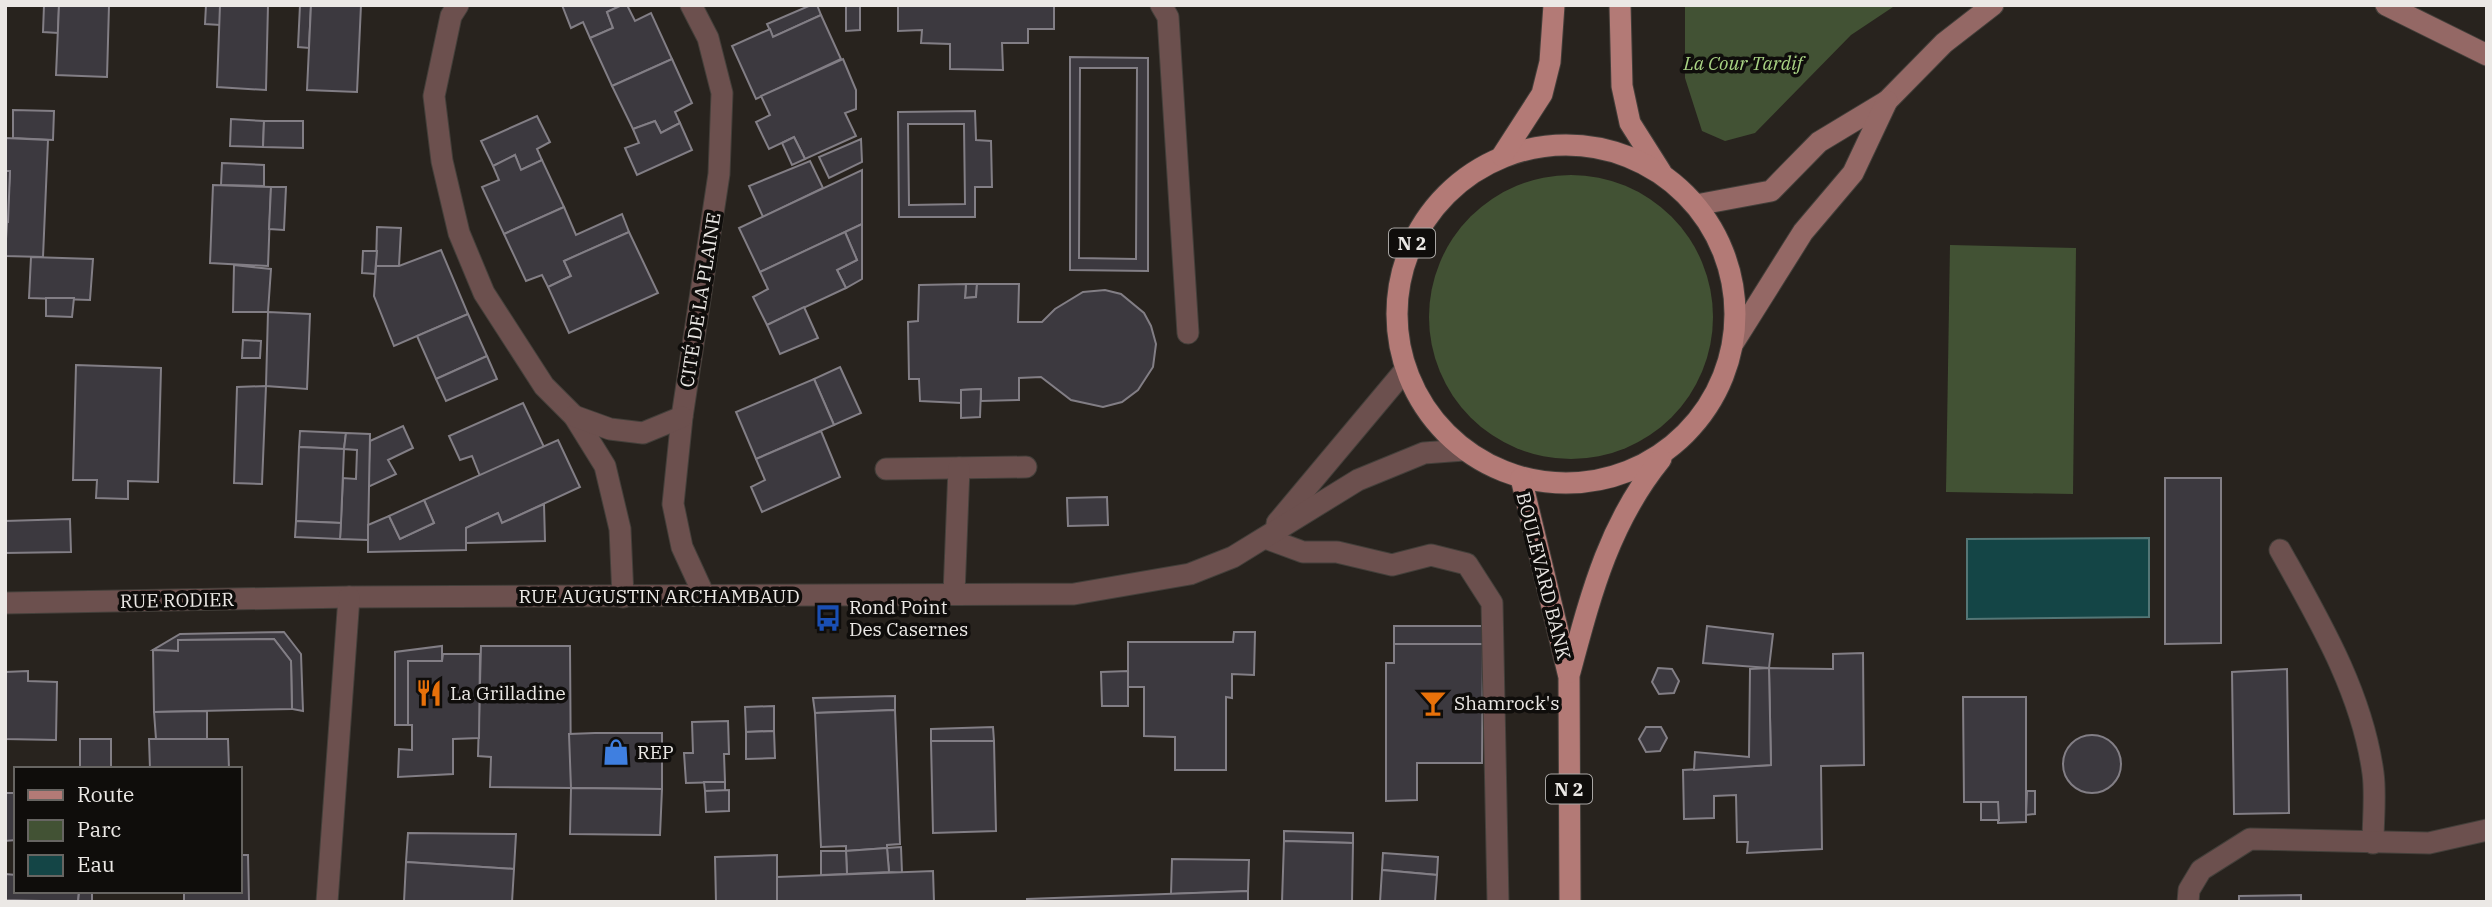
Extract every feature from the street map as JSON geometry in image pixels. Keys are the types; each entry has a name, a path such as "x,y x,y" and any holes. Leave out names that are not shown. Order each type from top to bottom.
{"main road":[{"name":"N 2","path":"1502,156 1542,94 1550,62 1553,5"},
{"name":"N 2","path":"1620,5 1622,86 1630,123 1662,174"},
{"path":"1696,205 1771,191 1819,142 1887,101 1944,43 1993,5"},
{"path":"2386,5 2487,55"},
{"path":"1734,342 1803,232 1853,173 1887,101"},
{"name":"N 2","path":"1584,144 1625,154 1662,174 1696,205 1720,244 1734,292 1734,342 1721,384 1698,422 1666,452 1621,476 1571,485 1521,478 1491,467 1464,450 1429,414 1406,369 1397,327 1399,284 1412,243 1434,207 1465,177 1502,156 1542,145 1584,144"},
{"name":"BOULEVARD BANK","path":"1569,677 1596,576 1608,548 1635,491 1666,452"},
{"name":"BOULEVARD BANK","path":"1521,478 1569,677"},
{"name":"N 2","path":"1569,677 1570,902"}],"street":[{"path":"458,5 451,16 434,96 442,161 458,233 484,293 544,386 574,416 605,466 620,529 623,597"},
{"name":"CITÉ DE LA PLAINE","path":"691,5 709,38 722,93 719,174 682,417 673,505 682,547 705,595"},
{"path":"1161,5 1168,17 1188,333"},
{"name":"RUE AUGUSTIN ARCHAMBAUD","path":"1265,538 1406,369"},
{"path":"574,416 610,429 643,433 682,417"},
{"name":"RUE AUGUSTIN ARCHAMBAUD","path":"349,597 1074,594 1189,574 1233,557 1358,480 1424,453 1464,450"},
{"path":"886,469 1026,467"},
{"path":"954,594 959,468"},
{"path":"1265,538 1303,552 1337,552 1392,565 1431,555 1467,564 1473,573 1492,603 1498,902"},
{"path":"2280,550 2332,647 2363,723 2373,776 2373,843"},
{"path":"327,902 349,597"},
{"name":"RUE RODIER","path":"5,603 349,597"},
{"path":"2188,902 2189,890 2202,870 2250,839 2429,844 2487,830"}],"green space":[{"name":"La Cour Tardif","path":"1685,5 1896,5 1851,35 1755,133 1725,141 1702,131 1685,78"},
{"path":"1585,175 1599,177 1638,191 1672,216 1697,250 1703,263 1711,289 1711,345 1703,371 1697,384 1672,418 1638,443 1625,449 1599,457 1557,459 1543,457 1504,443 1470,418 1445,384 1439,371 1431,345 1429,303 1431,289 1445,250 1470,216 1504,191 1517,185 1543,177"},
{"path":"1950,245 2076,248 2073,494 1946,492"}],"water":[{"path":"2149,538 2149,617 1967,619 1967,539"}],"building":[{"path":"44,5 59,5 58,33 43,32"},
{"path":"59,5 109,5 107,77 56,75"},
{"path":"206,5 220,5 220,25 205,24"},
{"path":"220,5 268,5 266,90 217,87"},
{"path":"300,5 311,5 309,48 298,47"},
{"path":"311,5 361,5 357,92 307,90"},
{"path":"562,5 622,5 607,12 613,28 590,38 583,22 571,28"},
{"path":"627,5 635,21 651,13 672,59 612,86 590,38 613,28 607,12"},
{"path":"811,5 817,5 821,15 773,37 767,24"},
{"path":"846,5 860,5 860,30 846,31"},
{"path":"898,5 1054,5 1054,29 1028,29 1028,43 1002,43 1003,70 950,69 950,44 921,43 922,30 898,31"},
{"path":"821,15 841,59 756,99 732,46 770,29 773,37"},
{"path":"1070,57 1148,58 1148,271 1070,270","holes":["1080,68 1137,68 1136,259 1079,258"]},
{"path":"672,59 692,103 675,112 680,123 661,133 655,121 633,129 612,86"},
{"path":"843,59 856,90 856,109 845,113 856,136 805,159 794,137 769,149 756,122 770,115 761,96"},
{"path":"13,110 54,111 53,140 13,138"},
{"path":"975,111 976,140 991,141 992,187 975,187 975,217 899,217 898,112","holes":["908,124 964,124 965,204 909,205"]},
{"path":"537,116 550,142 537,149 542,160 521,170 515,155 493,166 481,141"},
{"path":"231,119 264,121 263,147 230,146"},
{"path":"264,121 303,121 303,148 263,147"},
{"path":"655,121 661,133 680,123 692,150 637,175 625,148 639,143 633,129"},
{"path":"794,137 805,159 792,165 782,143"},
{"path":"5,138 48,140 43,257 5,256 10,171 5,171"},
{"path":"861,139 862,162 829,178 819,157"},
{"path":"515,155 521,170 542,160 564,207 504,234 482,187 499,180 493,166"},
{"path":"810,161 823,188 763,217 749,186"},
{"path":"222,163 264,165 264,186 221,185"},
{"path":"862,170 862,224 760,272 739,228"},
{"path":"5,171 10,171 8,222 5,222"},
{"path":"213,185 271,187 268,266 210,263"},
{"path":"271,187 286,187 284,230 269,229"},
{"path":"564,207 576,235 622,214 629,232 564,261 571,276 548,287 542,275 526,281 504,234"},
{"path":"862,224 862,279 846,288 837,270 857,260 845,232"},
{"path":"377,227 401,228 399,266 376,266"},
{"path":"629,232 658,293 569,333 548,287 571,276 564,261"},
{"path":"845,232 857,260 837,270 846,288 767,325 753,297 768,289 760,272"},
{"path":"441,250 468,314 394,346 374,296 376,266 399,266"},
{"path":"363,251 377,251 375,274 362,273"},
{"path":"31,257 93,259 90,300 29,298"},
{"path":"234,265 271,269 268,312 233,312"},
{"path":"966,284 977,284 976,297 965,298"},
{"path":"966,284 965,298 976,297 977,284 1019,284 1018,322 1042,322 1055,309 1083,292 1105,290 1121,294 1144,313 1151,326 1156,344 1153,367 1138,390 1122,402 1103,407 1071,400 1041,377 1019,378 1019,400 981,401 981,389 961,390 961,403 920,401 919,379 909,379 908,322 918,321 919,285"},
{"path":"46,298 74,298 72,317 46,316"},
{"path":"804,307 818,338 780,354 767,325"},
{"path":"268,312 310,314 307,389 266,386"},
{"path":"468,314 487,356 436,379 417,336"},
{"path":"243,340 261,341 260,358 242,358"},
{"path":"487,356 497,379 446,401 436,379"},
{"path":"76,365 161,368 158,482 128,481 128,499 96,498 97,480 73,480"},
{"path":"840,367 861,413 834,425 814,379"},
{"path":"814,379 834,425 756,459 736,412"},
{"path":"266,386 262,484 234,483 237,387"},
{"path":"981,389 980,417 961,418 961,390"},
{"path":"523,403 544,447 480,476 472,456 460,460 449,436"},
{"path":"403,426 413,448 388,460 396,474 368,487 370,441"},
{"path":"300,431 346,433 344,449 299,447"},
{"path":"821,431 840,477 762,512 751,487 765,480 756,459"},
{"path":"346,433 370,434 368,540 340,539 343,478 356,479 357,450 344,449"},
{"path":"558,440 580,487 502,523 498,513 466,528 466,550 368,552 368,525 389,516 400,539 434,523 424,500"},
{"path":"299,447 344,449 341,523 296,521"},
{"path":"2165,478 2221,478 2221,643 2165,644"},
{"path":"1107,497 1108,525 1068,526 1067,498"},
{"path":"424,500 434,523 400,539 389,516"},
{"path":"544,504 545,541 466,543 466,528 498,513 502,523"},
{"path":"70,519 71,552 5,553 5,521"},
{"path":"296,521 341,523 340,539 295,537"},
{"path":"1394,626 1483,626 1483,644 1394,644"},
{"path":"1707,626 1773,634 1769,668 1703,663"},
{"path":"284,632 301,654 303,711 292,709 291,661 274,639 178,640 178,651 153,650 180,634"},
{"path":"1234,632 1255,632 1254,675 1232,674 1232,698 1226,697 1226,770 1175,770 1175,737 1144,736 1144,687 1128,687 1128,642 1233,642"},
{"path":"274,639 291,661 292,709 154,712 153,650 178,651 178,640"},
{"path":"1394,644 1483,644 1482,763 1417,763 1417,800 1386,801 1386,663 1394,663"},
{"path":"442,646 442,661 408,661 408,725 395,725 395,652"},
{"path":"481,646 570,646 571,788 490,787 491,757 478,756"},
{"path":"1863,653 1864,765 1821,766 1822,849 1747,853 1748,842 1737,842 1736,795 1714,796 1714,818 1684,819 1683,770 1771,765 1769,668 1833,669 1833,654"},
{"path":"443,654 480,654 479,738 453,739 453,774 398,777 399,749 412,750 412,725 408,725 408,661 442,661"},
{"path":"1658,668 1672,669 1679,681 1674,693 1659,694 1652,682"},
{"path":"1769,668 1771,765 1694,770 1695,752 1749,757 1750,669"},
{"path":"2287,669 2289,813 2234,814 2232,672"},
{"path":"28,671 28,681 57,682 56,740 5,739 5,672"},
{"path":"1128,671 1128,706 1102,706 1101,672"},
{"path":"895,696 895,710 815,713 813,698"},
{"path":"1963,697 2026,697 2026,822 1998,823 1998,802 1964,802"},
{"path":"774,706 774,731 746,732 745,707"},
{"path":"895,710 900,844 887,845 887,848 846,851 846,846 821,847 815,713"},
{"path":"207,711 207,739 156,739 154,712"},
{"path":"728,721 729,754 724,754 725,782 686,783 684,753 693,753 692,722"},
{"path":"993,727 994,741 931,741 931,729"},
{"path":"1646,727 1661,727 1667,738 1660,751 1646,752 1639,739"},
{"path":"774,731 775,758 746,759 746,732"},
{"path":"662,733 662,789 571,788 569,734"},
{"path":"2092,735 2113,743 2121,764 2113,785 2092,793 2071,785 2063,764 2071,743"},
{"path":"80,739 111,739 111,767 80,767"},
{"path":"149,739 228,739 229,767 150,767"},
{"path":"931,741 994,741 996,831 933,833"},
{"path":"704,782 725,782 725,791 705,791"},
{"path":"571,788 662,789 660,835 570,834"},
{"path":"729,790 729,811 706,812 705,791"},
{"path":"2027,791 2035,791 2035,814 2026,815"},
{"path":"5,793 14,793 14,840 5,841"},
{"path":"1981,802 1998,802 1999,820 1981,820"},
{"path":"1284,831 1353,833 1353,843 1284,841"},
{"path":"408,833 516,834 514,869 406,862"},
{"path":"1284,841 1353,843 1352,902 1282,902"},
{"path":"901,847 902,873 889,872 887,848"},
{"path":"887,848 889,872 847,874 846,851"},
{"path":"821,851 846,851 847,874 821,875"},
{"path":"1383,853 1438,857 1437,875 1382,870"},
{"path":"242,855 248,855 249,902 184,902 184,893 242,893"},
{"path":"777,855 777,902 716,902 715,857"},
{"path":"1172,859 1249,860 1248,891 1171,894"},
{"path":"406,862 514,869 512,902 404,902"},
{"path":"1382,870 1437,875 1435,902 1380,902"},
{"path":"933,871 934,902 777,902 777,877"},
{"path":"5,874 14,875 14,893 79,893 78,902 5,900"},
{"path":"1248,891 1248,902 1027,902 1027,899"},
{"path":"79,893 92,893 92,902 78,902"},
{"path":"2301,895 2301,902 2239,902 2239,896"}],"place":[{"name":"Rond Point Des Casernes","path":"828,618"},
{"name":"La Grilladine","path":"429,693"},
{"name":"Shamrock's","path":"1433,703"},
{"name":"REP","path":"616,752"}]}
